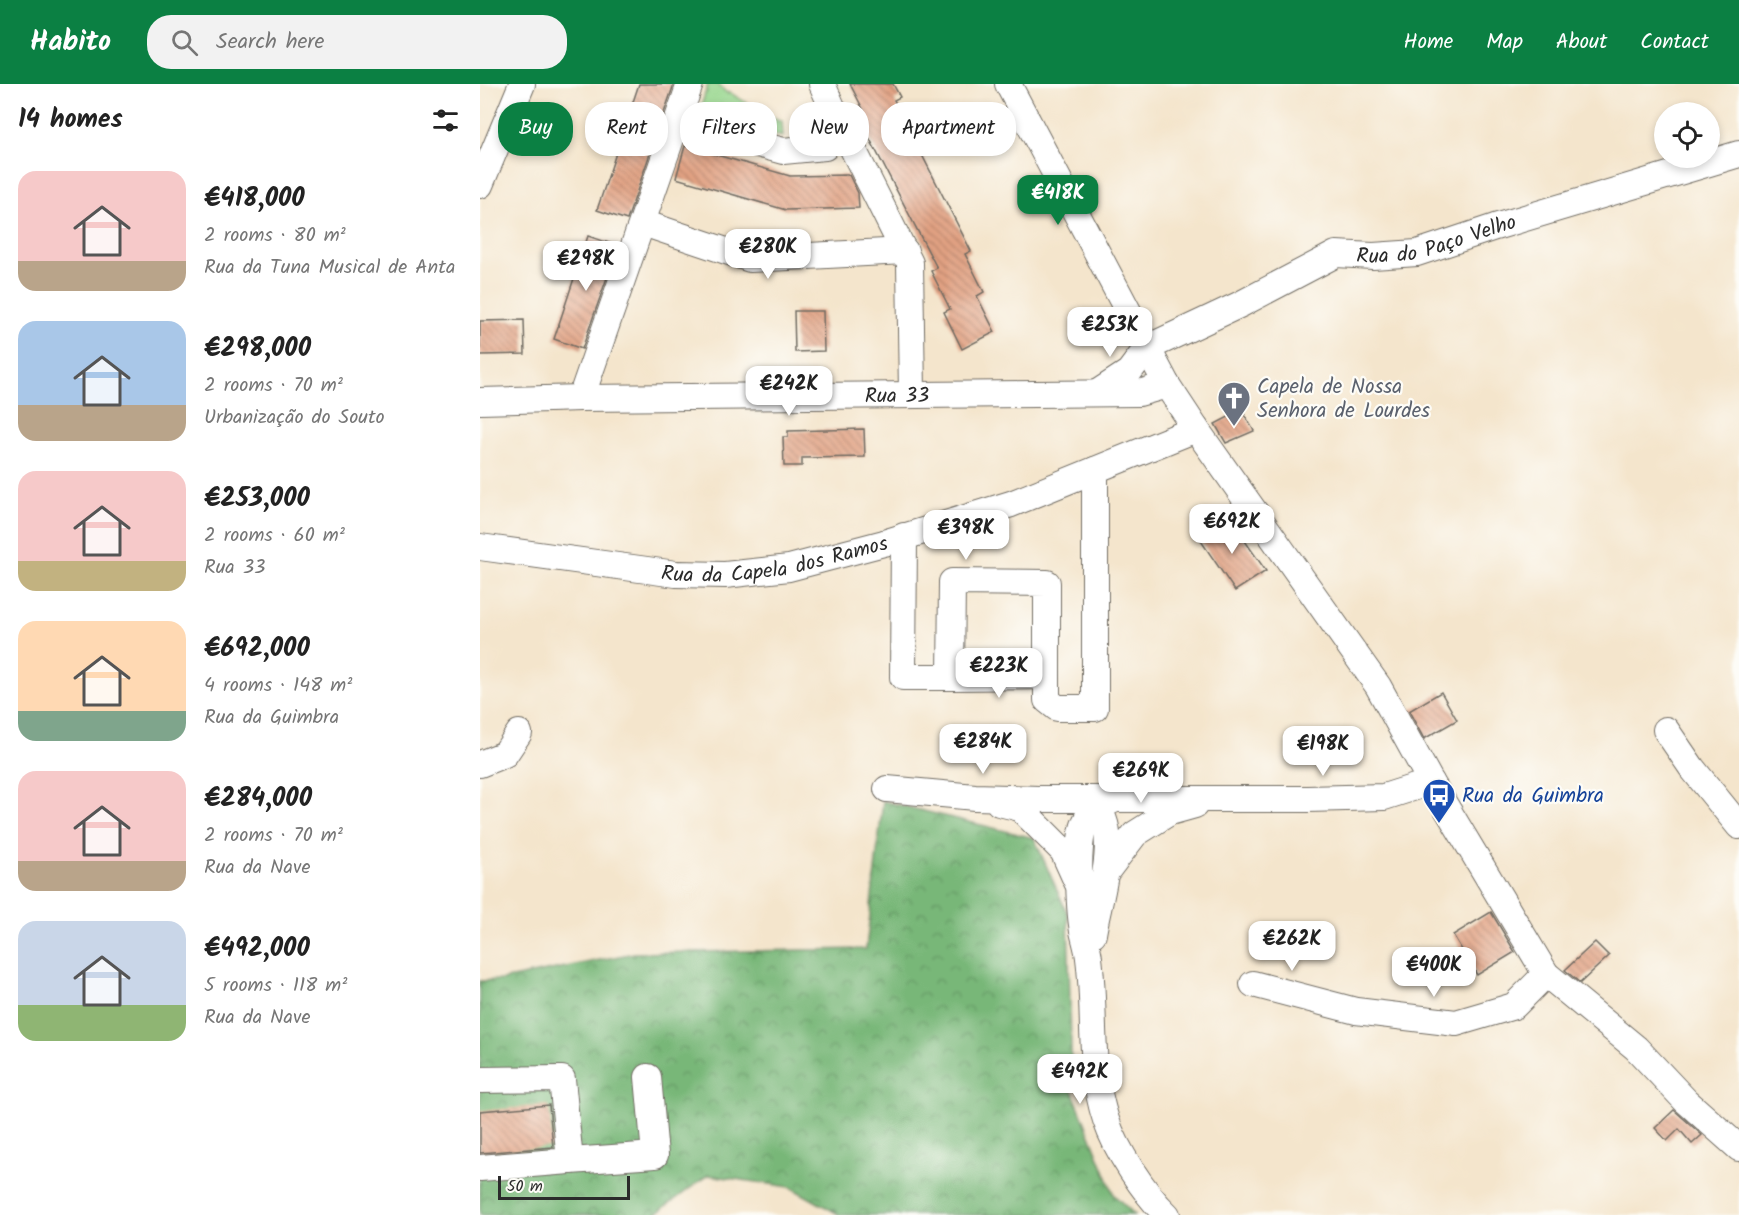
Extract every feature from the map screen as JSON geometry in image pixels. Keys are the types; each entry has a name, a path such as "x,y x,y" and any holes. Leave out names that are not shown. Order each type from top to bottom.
{"street":[{"path":"480,185 522,84"},
{"path":"581,398 690,84"},
{"path":"822,84 910,263 912,394"},
{"path":"1008,84 1167,385 1378,686 1431,782 1546,974 1636,1048 1686,1101 1739,1148"},
{"path":"677,122 783,151 789,150"},
{"name":"Rua do Paço Velho","path":"1147,348 1241,304 1336,254 1418,253 1495,227 1739,154"},
{"path":"643,223 750,259 905,250"},
{"path":"1097,393 1129,372 1147,348"},
{"name":"Rua 33","path":"480,401 1139,393 1167,385"},
{"name":"Rua da Capela dos Ramos","path":"480,547 676,574 725,574 789,568 1011,504 1196,429"},
{"path":"951,677 952,582 1047,583 1047,700 1057,708 1095,708 1095,470"},
{"path":"904,536 903,677 1047,676"},
{"path":"1666,730 1692,768 1739,826"},
{"path":"480,764 505,754 519,733"},
{"path":"887,789 975,797 1096,802 1384,797 1431,782"},
{"path":"975,797 1020,808 1063,851 1076,878 1081,900"},
{"path":"1106,872 1135,834 1170,812 1218,799"},
{"path":"1089,958 1097,908 1106,872 1107,832 1096,802"},
{"path":"1096,802 1084,824 1079,856 1083,929 1089,958 1095,1075 1106,1121 1124,1159 1159,1208 1167,1215"},
{"path":"1253,984 1356,1011 1456,1023 1514,1006 1546,974"},
{"path":"480,1168 655,1155 648,1077"},
{"path":"480,1080 562,1079 570,1161"}],"green space":[{"path":"708,84 717,84 728,94 729,92 745,102 702,102"},
{"path":"777,119 782,121 783,137 777,135"},
{"path":"883,801 1034,838 1068,915 1072,1090 1114,1195 1135,1215 840,1215 790,1187 708,1175 654,1215 480,1215 480,981 502,980 634,953 866,949"}],"building":[{"path":"639,84 674,84 668,102 633,102"},
{"path":"850,84 893,84 900,97 894,100 895,102 881,102 881,156 923,156 971,251 965,254 984,292 977,296 995,332 962,349 944,312 950,309 931,271 937,268 869,137 869,102 859,102"},
{"path":"615,156 649,156 627,220 597,210"},
{"path":"682,156 720,156 790,176 849,175 858,193 859,208 786,210 676,178"},
{"path":"588,236 618,246 582,349 554,339"},
{"path":"794,311 823,311 824,351 795,352"},
{"path":"524,320 525,354 480,355 480,321"},
{"name":"Capela de Nossa Senhora de Lourdes","path":"1242,410 1254,431 1226,443 1215,424"},
{"path":"864,429 865,457 802,458 802,466 784,466 783,437 788,437 788,431"},
{"path":"1229,518 1266,571 1235,591 1199,538"},
{"path":"1441,692 1457,720 1424,739 1409,711"},
{"path":"1491,912 1515,952 1477,975 1453,935"},
{"path":"1595,942 1609,956 1580,983 1565,970"},
{"path":"549,1105 553,1147 480,1153 480,1111"},
{"path":"1674,1110 1702,1135 1692,1144 1679,1129 1667,1141 1655,1128"}],"place":[{"name":"Capela de Nossa Senhora de Lourdes","path":"1234,427"},
{"name":"Rua da Guimbra","path":"1439,824"}]}
